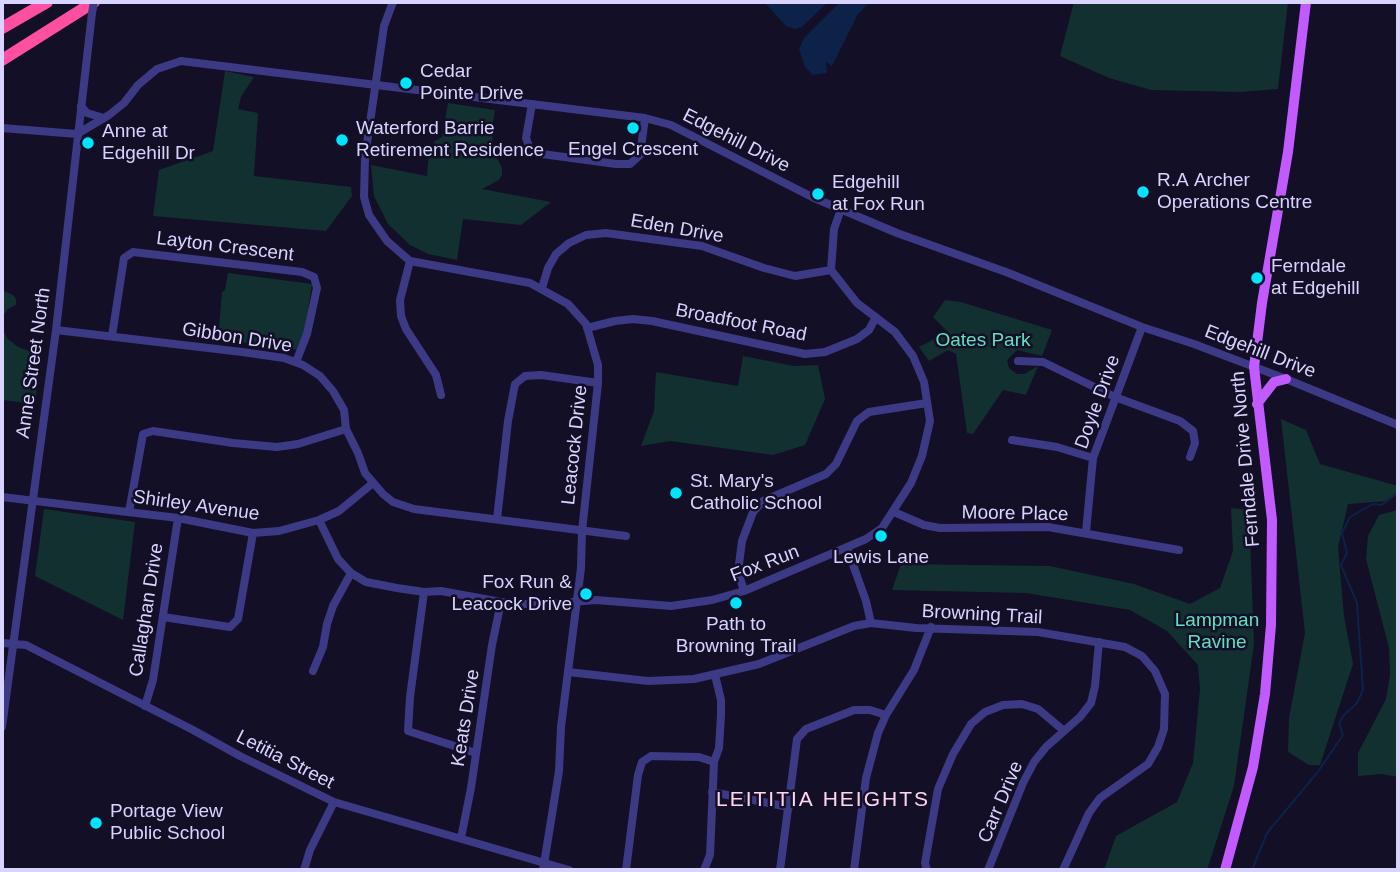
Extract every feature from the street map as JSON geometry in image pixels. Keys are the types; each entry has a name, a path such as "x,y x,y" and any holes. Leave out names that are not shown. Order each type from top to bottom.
{"highway":[{"path":"2,28 47,2"},
{"path":"2,60 94,6"}],"main road":[{"name":"Ferndale Drive North","path":"1225,870 1253,767 1265,694 1271,625 1272,520 1254,367 1288,152 1306,2"},
{"path":"1257,404 1274,382 1286,379"}],"street":[{"path":"393,2 384,26 365,157 365,197 369,215 387,241 410,261 400,300 401,316 406,329 436,375 441,395"},
{"name":"Anne Street North","path":"2,727 56,330 80,106 94,6"},
{"name":"Edgehill Drive","path":"77,134 124,103 138,85 157,69 181,61 645,118 671,125 814,198 939,250 1006,272 1142,327 1286,379 1398,425"},
{"path":"532,104 526,138 530,149 542,154 604,163 631,164 640,155 645,118"},
{"path":"80,106 87,113 104,118"},
{"path":"2,128 77,134"},
{"path":"831,270 834,229 841,209"},
{"name":"Eden Drive","path":"542,288 556,254 569,243 586,235 606,233 702,246 794,276 831,270"},
{"name":"Layton Crescent","path":"111,336 124,258 133,252 289,270 314,276 317,288 307,334 296,362"},
{"name":"Leacock Drive","path":"410,261 530,283 542,288 568,304 586,324 598,365 581,568 561,727 559,771 543,866"},
{"name":"Fox Run","path":"351,573 366,582 501,602 538,605 596,600 671,606 712,600 744,591 846,548 881,528 911,483 922,456 930,421 924,382 914,356 895,332 857,303 831,270"},
{"name":"Broadfoot Road","path":"587,328 633,319 652,321 805,354 825,352 857,339 869,330 876,317"},
{"name":"Doyle Drive","path":"1086,532 1093,458 1142,327"},
{"name":"Gibbon Drive","path":"56,330 242,352 296,362 320,376 333,391 344,410 346,429 365,473 393,502 414,509 626,536"},
{"path":"1018,361 1043,362 1115,397 1180,421 1194,431 1195,443 1190,457"},
{"path":"497,519 515,384 525,376 541,375 598,383"},
{"path":"744,591 738,572 742,541 753,512 763,501 826,474 836,464 857,421 869,412 928,403"},
{"path":"129,512 143,434 153,431 277,447 298,444 346,429"},
{"path":"1012,440 1057,447 1093,458"},
{"name":"Shirley Avenue","path":"2,496 178,518 253,533 279,531 319,520 339,511 373,483"},
{"name":"Moore Place","path":"894,512 924,525 940,528 1048,527 1179,550"},
{"name":"Callaghan Drive","path":"145,706 153,680 178,518"},
{"path":"313,671 323,647 333,606 351,573 338,559 319,520"},
{"path":"163,617 230,627 237,619 253,533"},
{"path":"846,548 866,601 871,623"},
{"path":"424,592 408,731 475,753"},
{"name":"Keats Drive","path":"461,838 501,602"},
{"name":"Browning Trail","path":"568,672 648,681 694,679 759,664 854,626 871,623 916,628 1038,632 1125,647 1142,656 1155,671 1165,694 1164,729 1148,764 1100,798 1089,813 1063,870"},
{"path":"854,870 866,778 878,733 914,670 931,627"},
{"name":"Carr Drive","path":"988,870 1023,782 1046,747 1080,717 1091,703 1099,642"},
{"name":"Letitia Street","path":"2,643 26,645 334,802 461,838 543,866 569,870"},
{"path":"704,870 710,855 712,792 722,716 715,675"},
{"path":"928,870 925,863 938,789 953,754 971,724 985,712 1003,705 1022,704 1038,709 1063,730"},
{"path":"780,870 797,739 806,729 854,710 870,710 886,715"},
{"path":"626,870 642,762 651,756 699,757 715,762"},
{"path":"712,792 789,807"},
{"path":"304,870 310,850 334,802"}],"green space":[{"path":"1074,2 1288,2 1278,89 1240,92 1151,90 1109,78 1060,56"},
{"path":"225,71 254,77 241,97 238,109 258,113 254,176 351,187 352,196 326,231 153,216 159,170 213,151"},
{"path":"448,103 495,110 493,150 502,168 502,175 499,180 482,189 551,202 521,225 463,219 457,260 428,254 410,245 388,224 374,196 371,165 427,176 429,151 435,141 442,137"},
{"path":"228,273 312,284 304,337 298,350 218,339 222,292 225,290"},
{"path":"2,290 13,295 16,305 8,309 3,316 2,327"},
{"name":"Oates Park","path":"945,300 961,302 1052,330 1042,356 1017,350 1007,360 1009,368 1017,374 1024,374 1038,366 1026,395 1003,390 973,434 967,433 956,354 948,350 929,361 919,347 948,332 933,317"},
{"path":"2,327 7,338 18,347 40,355 35,404 2,400"},
{"path":"743,356 794,366 818,365 825,399 805,445 773,455 670,441 641,446 654,411 656,372 738,386"},
{"path":"1281,419 1306,430 1320,464 1398,486 1398,494 1388,501 1348,504 1338,547 1344,616 1353,664 1320,765 1309,765 1288,752 1289,718 1305,633"},
{"name":"Lampman Ravine","path":"1231,508 1249,510 1254,644 1234,786 1207,870 1104,870 1116,836 1177,802 1193,763 1200,689 1198,665 1167,631 1130,610 1026,593 892,590 901,564 1050,566 1134,584 1190,604 1220,588 1233,551"},
{"path":"44,509 135,522 123,620 35,576"},
{"path":"1398,510 1398,777 1382,774 1358,776 1358,753 1386,699 1390,675 1389,648 1366,559 1368,536 1379,515"}],"water":[{"path":"764,2 828,2 802,27 795,29 786,26"},
{"path":"840,2 870,2 858,14 832,66 826,62 827,73 813,75 805,67 799,49 804,38"}],"waterway":[{"path":"1390,2 1398,3"},
{"path":"1317,773 1343,735 1339,724 1343,716 1357,703 1363,690 1357,603 1341,565 1347,553 1342,533 1350,517 1373,504 1382,505 1398,492"},
{"path":"1252,870 1267,833 1317,773"}],"place":[{"name":"Cedar Pointe Drive","path":"406,83"},
{"name":"Engel Crescent","path":"633,128"},
{"name":"Waterford Barrie Retirement Residence","path":"342,140"},
{"name":"Anne at Edgehill Dr","path":"88,143"},
{"name":"R.A Archer Operations Centre","path":"1143,192"},
{"name":"Edgehill at Fox Run","path":"818,194"},
{"name":"Ferndale at Edgehill","path":"1257,278"},
{"name":"St. Mary's Catholic School","path":"676,493"},
{"name":"Lewis Lane","path":"881,536"},
{"name":"Fox Run & Leacock Drive","path":"586,594"},
{"name":"Path to Browning Trail","path":"736,603"},
{"name":"Portage View Public School","path":"96,823"}],"district":[{"name":"LEITITIA HEIGHTS","path":"823,800"}]}
